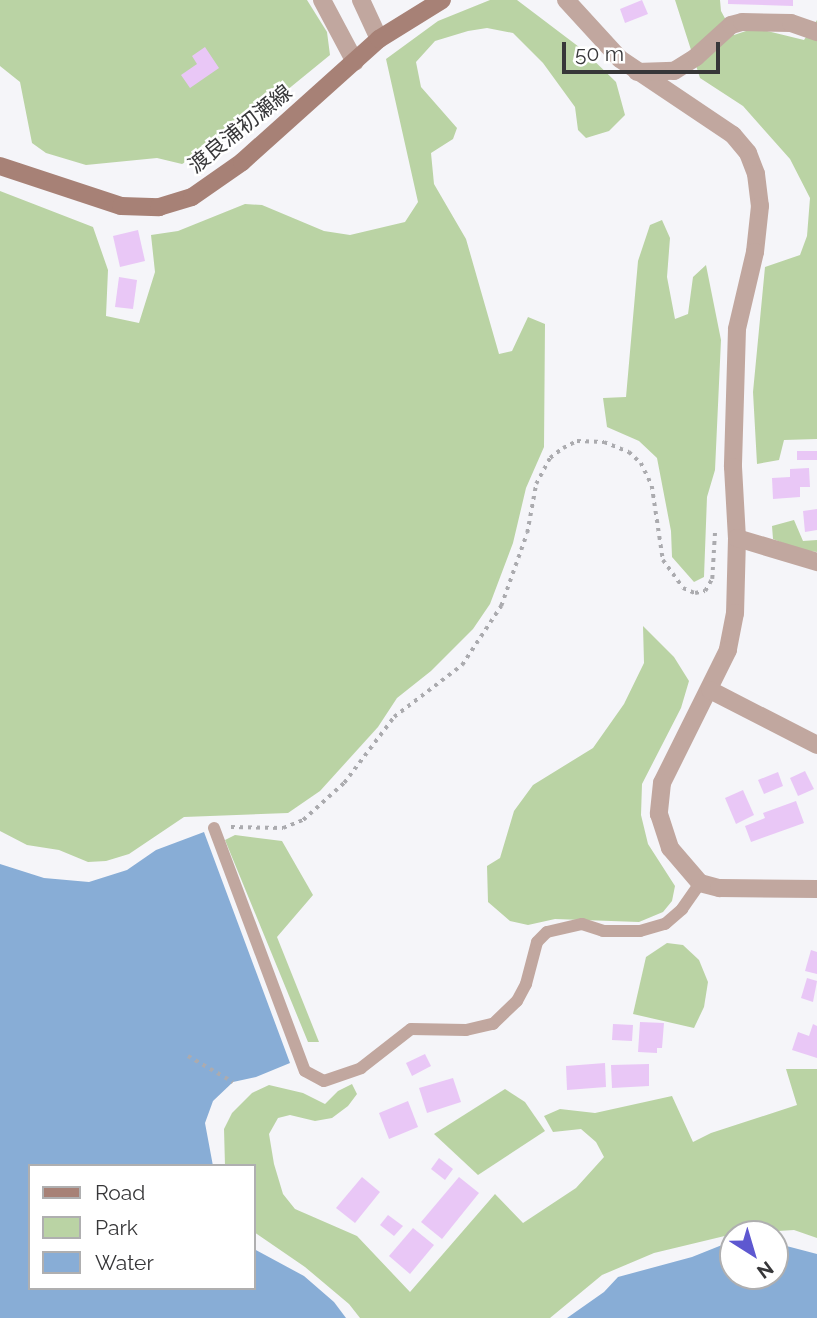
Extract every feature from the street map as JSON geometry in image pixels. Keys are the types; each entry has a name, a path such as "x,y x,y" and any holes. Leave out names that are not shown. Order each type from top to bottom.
{"main road":[{"name":"渡良浦初瀬線","path":"0,166 121,206 159,207 192,197 223,176 379,39 442,0"}],"street":[{"path":"322,0 355,62"},
{"path":"361,0 379,39"},
{"path":"566,0 620,59 733,135 748,153 756,174 760,206 755,253 737,329 733,467 737,538 735,613 728,650 662,783 659,814 670,848 700,883 719,888 817,889"},
{"path":"637,72 674,71 696,57 731,25 742,22 791,23 817,32"},
{"path":"737,538 817,562"},
{"path":"710,690 817,746"}],"lane":[{"path":"214,828 305,1071 324,1082 361,1068 411,1030 466,1030 493,1024 517,1001 526,984 537,942 547,932 582,924 603,931 640,932 665,924 682,909 700,883"}],"path":[{"path":"214,828 283,828 303,820 344,783 394,717 463,665 501,606 514,578 527,533 536,484 550,458 563,448 577,441 604,442 629,452 641,463 652,486 663,560 683,588 695,593 705,591 712,579 717,517"},
{"path":"188,1056 233,1082"}],"green space":[{"path":"0,0 307,0 327,32 330,55 227,139 182,164 157,158 86,165 46,153 32,143 20,82 0,66"},
{"path":"490,0 517,0 583,50 616,82 625,115 609,131 586,138 578,130 575,107 543,63 513,33 487,28 468,31 435,41 416,62 421,87 457,128 453,139 431,153 434,184 466,239 499,354 512,351 528,317 545,324 544,447 526,488 513,543 490,604 473,629 431,671 397,698 378,727 320,791 288,813 184,817 129,854 106,861 88,862 59,850 27,845 0,831 0,191 93,227 108,270 106,316 139,323 155,272 151,235 178,231 245,204 262,205 324,231 350,235 405,222 418,202 386,59 438,21"},
{"path":"675,0 720,0 721,11 734,35 755,28 804,40 817,20 817,439 784,440 779,460 757,464 753,392 765,267 800,255 807,236 810,198 790,159 743,106 700,78"},
{"path":"662,220 670,238 667,277 675,319 688,314 693,277 706,265 721,340 715,470 707,497 704,577 694,582 672,557 671,531 657,458 639,441 607,427 603,398 626,397 638,261 650,225"},
{"path":"794,520 803,541 817,540 817,552 800,550 773,539 772,526"},
{"path":"643,626 674,657 689,681 681,708 642,784 641,815 648,844 675,886 672,901 663,912 639,922 555,919 528,925 510,921 488,902 487,866 500,858 514,811 533,785 593,748 624,704 644,663"},
{"path":"235,835 282,841 313,895 277,937 319,1042 308,1042 225,840"},
{"path":"667,943 683,945 699,960 708,982 704,1007 694,1028 633,1014 646,957"},
{"path":"786,1069 817,1069 817,1238 789,1230 789,1220 719,1220 719,1237 654,1253 602,1275 550,1318 360,1318 349,1304 305,1267 256,1233 256,1164 225,1164 224,1129 232,1113 252,1093 269,1085 303,1093 325,1104 338,1091 352,1084 357,1094 348,1106 332,1118 315,1121 290,1115 278,1118 269,1134 274,1164 283,1194 295,1209 357,1236 410,1292 495,1194 523,1223 576,1188 604,1157 596,1142 581,1129 553,1132 544,1116 560,1109 595,1113 672,1096 693,1142 711,1133 797,1105"},
{"path":"505,1089 525,1102 545,1131 478,1175 434,1134"}],"water":[{"path":"204,832 290,1063 256,1077 233,1082 213,1101 205,1123 213,1164 28,1164 28,1290 256,1290 256,1250 304,1276 334,1302 346,1318 0,1318 0,864 44,878 89,882 127,870 156,850"},
{"path":"719,1246 719,1290 789,1290 789,1247 817,1254 817,1318 567,1318 604,1292 618,1277 692,1257"}],"building":[{"path":"642,0 648,14 625,23 620,9"},
{"path":"728,0 793,0 793,6 728,4"},
{"path":"205,47 219,68 190,88 181,75 197,64 192,56"},
{"path":"138,230 145,261 120,267 113,236"},
{"path":"119,277 137,280 133,309 115,307"},
{"path":"797,451 817,451 817,460 797,460"},
{"path":"809,468 810,487 800,487 800,497 773,499 772,478 790,477 790,469"},
{"path":"817,509 817,530 805,532 803,511"},
{"path":"805,771 814,789 798,796 790,778"},
{"path":"778,772 783,786 764,794 758,780"},
{"path":"743,790 754,815 736,824 725,798"},
{"path":"796,801 804,823 751,842 745,826 765,818 763,813"},
{"path":"811,950 817,952 817,974 805,971"},
{"path":"807,978 817,981 813,1002 801,998"},
{"path":"640,1022 664,1023 662,1048 657,1048 657,1053 638,1052"},
{"path":"613,1024 633,1025 632,1041 612,1040"},
{"path":"813,1024 817,1026 817,1058 792,1050 798,1032 809,1036"},
{"path":"425,1054 431,1066 412,1076 406,1063"},
{"path":"605,1063 606,1087 567,1090 566,1066"},
{"path":"649,1064 649,1086 612,1088 611,1065"},
{"path":"453,1078 461,1102 427,1113 419,1088"},
{"path":"408,1101 418,1127 389,1139 379,1113"},
{"path":"439,1158 453,1169 445,1180 431,1169"},
{"path":"362,1177 380,1192 355,1223 336,1208"},
{"path":"459,1177 479,1193 442,1239 421,1222"},
{"path":"388,1215 403,1226 394,1236 380,1225"},
{"path":"413,1228 434,1245 410,1274 389,1256"}]}
